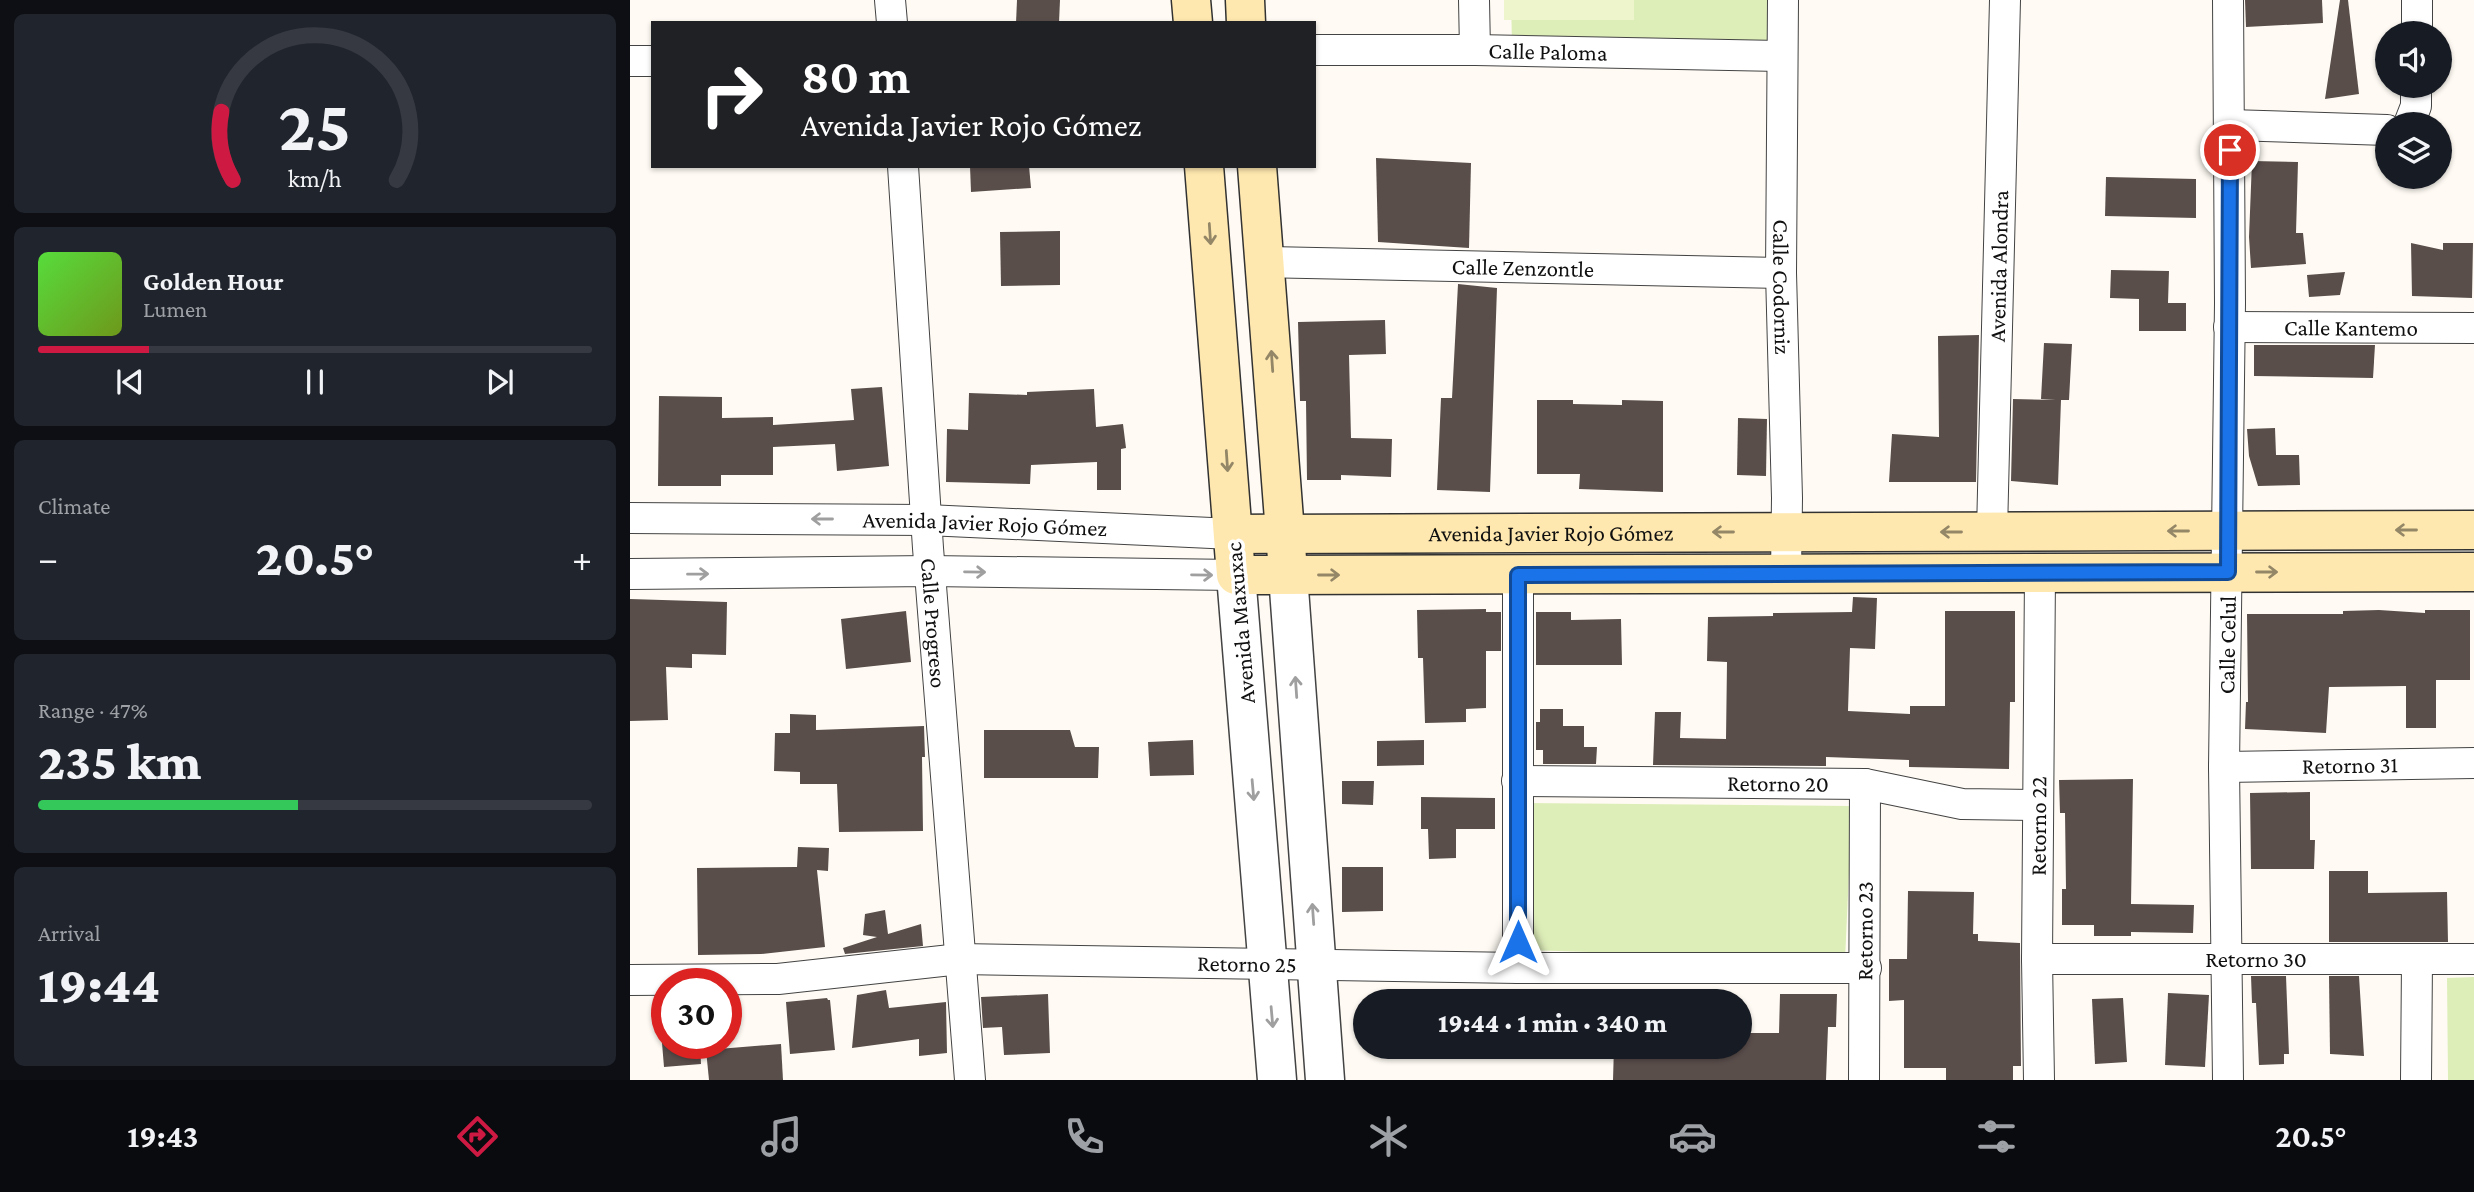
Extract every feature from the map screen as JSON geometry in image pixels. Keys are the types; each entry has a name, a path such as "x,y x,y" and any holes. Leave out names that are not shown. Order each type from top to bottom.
{"main road":[{"path":"1191,0 1193,21"},
{"path":"1245,0 1247,21"},
{"name":"Avenida Maxuxac","path":"1204,168 1236,575"},
{"path":"1257,168 1288,575"},
{"path":"1223,405 1275,398"},
{"name":"Avenida Javier Rojo Gómez","path":"1233,534 2474,530"},
{"name":"Avenida Javier Rojo Gómez","path":"1236,575 2474,572"}],"street":[{"path":"890,0 892,21"},
{"path":"1474,0 1475,50"},
{"name":"Calle Codorniz","path":"1783,0 1781,273 1786,574"},
{"name":"Avenida Alondra","path":"1992,532 2005,0"},
{"name":"Calle Celul","path":"2228,0 2228,572 2224,767 2228,1080"},
{"path":"2417,0 2417,21"},
{"name":"Calle Paloma","path":"1316,50 1782,56"},
{"path":"630,61 651,61"},
{"path":"2230,125 2375,130"},
{"name":"Calle Progreso","path":"903,168 930,571 970,1080"},
{"name":"Calle Zenzontle","path":"1264,262 1781,273"},
{"name":"Calle Kantemo","path":"2229,327 2474,328"},
{"name":"Avenida Javier Rojo Gómez","path":"630,518 927,520 1233,534"},
{"name":"Avenida Javier Rojo Gómez","path":"630,574 930,571 1236,575"},
{"name":"Retorno 22","path":"2039,1080 2037,959 2040,573"},
{"name":"Avenida Maxuxac","path":"1236,575 1277,1080"},
{"path":"1288,575 1325,1080"},
{"path":"1518,575 1518,968"},
{"path":"1249,731 1299,726"},
{"name":"Retorno 31","path":"2224,767 2474,763"},
{"name":"Retorno 20","path":"1517,781 1865,784 1962,804 2038,805"},
{"name":"Retorno 23","path":"1864,1080 1865,784"},
{"name":"Retorno 25","path":"630,980 778,979 960,959 1518,968 1866,968"},
{"name":"Retorno 30","path":"2037,959 2474,959"},
{"path":"2416,1080 2417,960"}],"green space":[{"path":"1504,0 1634,0 1634,20 1504,20"},
{"path":"1511,0 1779,0 1778,45 1512,45"},
{"path":"1527,803 1852,806 1845,960 1526,950"},
{"path":"2474,977 2474,1080 2448,1080 2447,978"}],"building":[{"path":"1017,0 1060,0 1059,21 1016,21"},
{"path":"2245,0 2322,0 2323,23 2246,27"},
{"path":"2340,0 2348,0 2359,94 2325,99"},
{"path":"1376,158 1471,163 1469,248 1378,242"},
{"path":"2252,161 2298,162 2296,233 2303,233 2306,264 2251,268 2249,237"},
{"path":"970,168 1029,168 1031,188 971,192"},
{"path":"2106,177 2196,179 2196,218 2105,216"},
{"path":"1060,231 1060,285 1001,286 1000,232"},
{"path":"2411,243 2443,250 2443,243 2473,243 2472,298 2412,296"},
{"path":"2111,270 2169,271 2168,303 2186,303 2186,331 2139,331 2139,299 2110,298"},
{"path":"2345,272 2340,295 2309,297 2307,275"},
{"path":"1458,284 1497,288 1490,492 1437,490 1441,398 1452,398"},
{"path":"1385,320 1386,354 1349,355 1351,438 1392,439 1391,477 1341,475 1341,480 1307,480 1306,401 1300,401 1298,322"},
{"path":"1979,335 1976,482 1889,482 1892,434 1939,437 1938,336"},
{"path":"2044,343 2072,344 2069,400 2061,400 2058,485 2011,481 2013,399 2056,400 2041,399"},
{"path":"2254,345 2375,345 2373,378 2254,376"},
{"path":"882,387 889,466 837,471 835,444 773,447 773,475 721,475 721,486 658,486 659,396 722,397 722,418 773,417 773,425 854,420 851,389"},
{"path":"1094,389 1096,427 1123,424 1126,448 1121,449 1121,490 1097,490 1097,462 1031,465 1030,484 946,482 947,429 968,430 969,393 1027,395 1027,392"},
{"path":"1537,400 1573,400 1573,404 1622,405 1622,400 1663,401 1663,492 1579,489 1580,474 1537,474"},
{"path":"1738,418 1767,419 1766,476 1737,475"},
{"path":"2275,428 2276,455 2299,455 2300,485 2258,486 2249,456 2247,429"},
{"path":"1853,597 1877,598 1875,649 1850,648 1848,711 1910,714 1910,706 1945,706 1945,611 2015,611 2015,702 2010,702 2009,769 1909,767 1909,760 1826,757 1826,766 1653,765 1655,712 1681,712 1680,738 1726,739 1727,662 1707,661 1708,617 1852,612"},
{"path":"630,599 727,602 726,655 692,654 692,668 666,667 668,720 630,721"},
{"path":"1486,609 1486,612 1501,612 1501,651 1486,651 1486,708 1466,709 1466,722 1425,723 1423,658 1418,658 1417,610"},
{"path":"2425,610 2470,610 2470,680 2436,680 2436,728 2406,728 2406,686 2329,687 2326,733 2245,729 2248,702 2247,614 2343,614 2343,611 2425,613"},
{"path":"906,611 911,662 846,669 841,619"},
{"path":"1536,612 1571,612 1571,620 1621,619 1622,665 1536,665"},
{"path":"1540,709 1563,709 1563,726 1584,726 1584,747 1597,747 1596,764 1543,764 1543,750 1536,750 1536,722 1540,722"},
{"path":"790,714 816,715 816,730 924,726 923,831 839,832 837,784 800,784 800,772 774,771 775,733 790,733"},
{"path":"984,730 1070,730 1075,747 1099,747 1098,778 984,778"},
{"path":"1193,740 1194,775 1150,776 1148,742"},
{"path":"1424,740 1424,765 1377,766 1377,741"},
{"path":"2133,779 2131,904 2194,905 2193,933 2131,932 2131,936 2094,936 2094,925 2062,925 2062,889 2066,889 2065,813 2060,813 2059,780"},
{"path":"1342,781 1374,781 1373,805 1342,804"},
{"path":"2310,792 2310,840 2315,840 2314,869 2251,869 2250,793"},
{"path":"1421,797 1495,798 1495,829 1456,829 1456,858 1429,859 1428,829 1421,829"},
{"path":"798,847 829,848 828,871 817,870 825,947 761,954 698,955 697,868 797,867"},
{"path":"1342,867 1383,867 1383,911 1342,912"},
{"path":"2329,871 2368,871 2368,893 2447,892 2448,942 2329,942"},
{"path":"1908,891 1974,892 1973,934 1978,934 1978,941 2020,943 2021,1066 2013,1066 2013,1080 1946,1080 1946,1068 1904,1068 1904,1000 1889,1001 1889,959 1907,959"},
{"path":"885,910 888,934 921,924 923,946 845,954 843,948 877,937 863,935 865,914"},
{"path":"2251,976 2286,976 2289,1054 2284,1054 2284,1064 2259,1065 2256,1003 2252,1003"},
{"path":"2329,976 2359,976 2364,1056 2330,1054"},
{"path":"886,990 889,1008 946,1002 947,1053 919,1056 919,1039 852,1048 857,995"},
{"path":"2168,993 2209,995 2205,1067 2165,1065"},
{"path":"1048,994 1050,1053 1004,1055 1002,1027 983,1028 981,997"},
{"path":"1780,994 1837,994 1836,1027 1828,1027 1826,1080 1613,1080 1614,1059 1752,1059 1752,1033 1779,1033"},
{"path":"827,998 830,1000 835,1050 790,1054 786,1002"},
{"path":"2123,998 2127,1062 2095,1064 2092,999"},
{"path":"781,1044 783,1080 709,1080 707,1059 742,1059 742,1047"},
{"path":"663,1059 701,1059 701,1064 664,1067"}],"route":[{"path":"1518,942 1518,575 2228,572 2230,150"}]}
